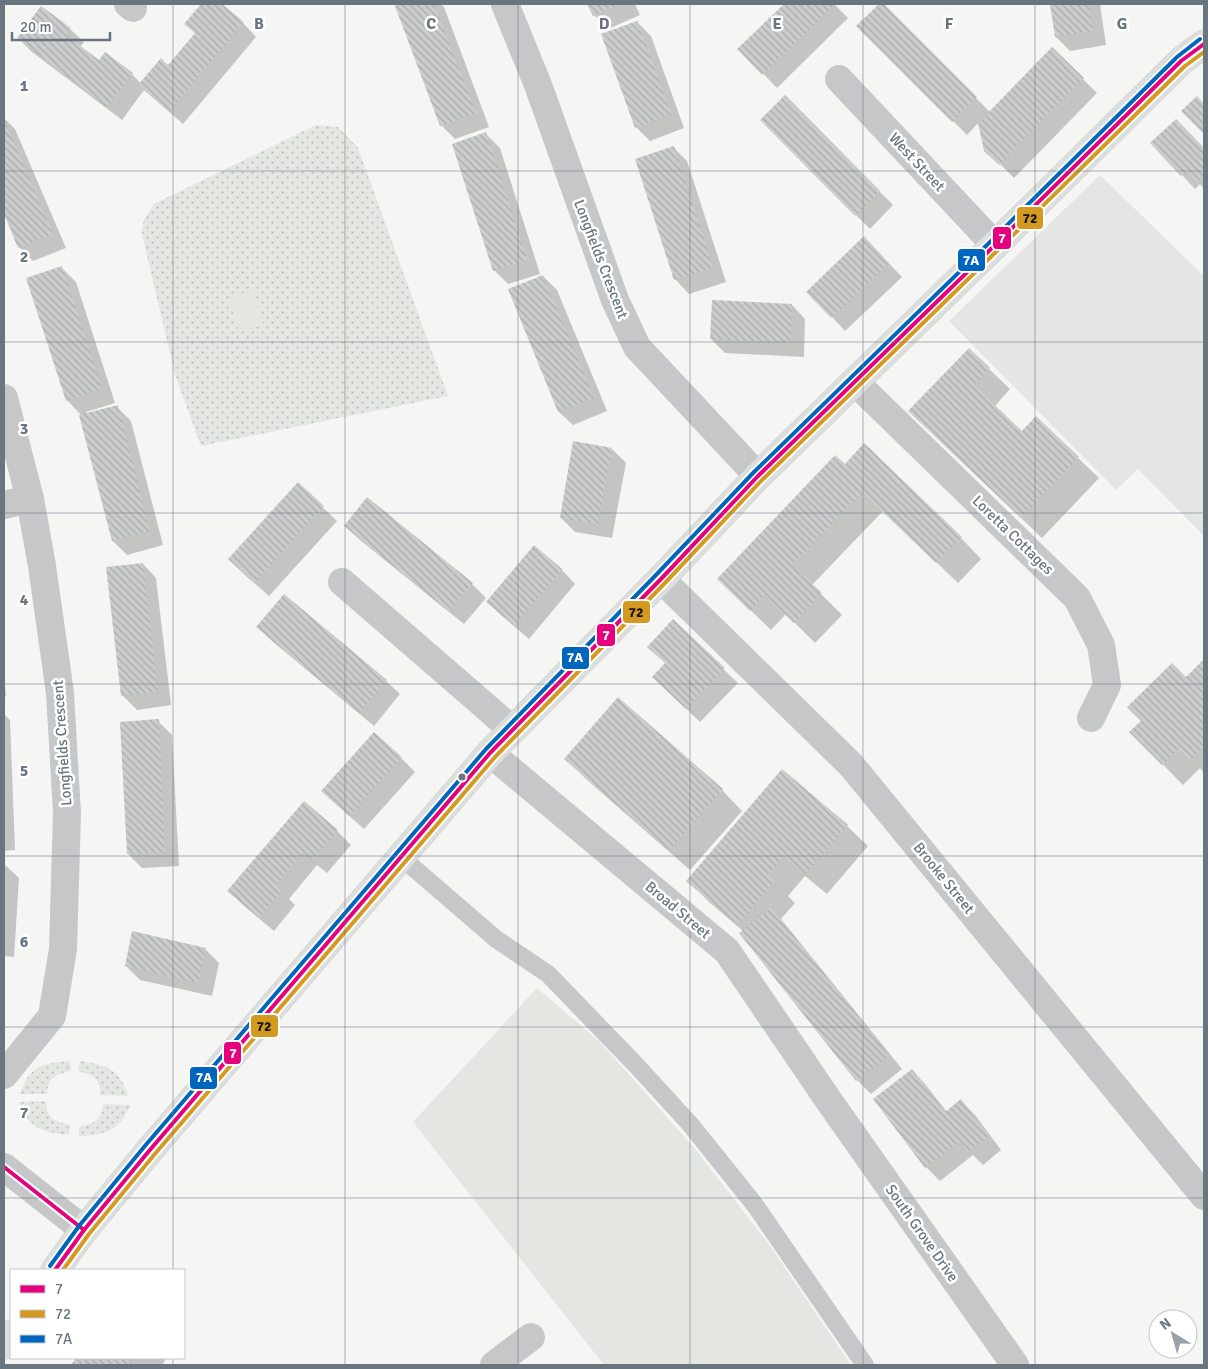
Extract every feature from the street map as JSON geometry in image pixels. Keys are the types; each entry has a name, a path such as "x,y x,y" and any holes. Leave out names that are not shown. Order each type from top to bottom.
{"main road":[{"path":"56,1269 84,1230 209,1081 490,753 661,579 758,476 1182,61 1204,44"}],"street":[{"name":"Longfields Crescent","path":"505,4 538,86 615,300 637,347 758,476"},
{"name":"West Street","path":"839,79 995,245"},
{"name":"Loretta Cottages","path":"855,382 1077,598 1101,645 1107,685 1091,718"},
{"name":"Longfields Crescent","path":"4,398 17,502 42,566 60,693 67,813 63,949 52,1016 4,1075"},
{"name":"Brooke Street","path":"661,579 851,765 1204,1196"},
{"path":"342,582 512,730"},
{"name":"Broad Street","path":"490,753 727,951 830,1101"},
{"name":"South Grove Drive","path":"830,1101 1015,1365"},
{"path":"4,1166 84,1230"},
{"path":"494,1365 531,1337"}],"lane":[{"path":"401,858 496,939 548,974 690,1124 755,1206 865,1365"}],"shaded area":[{"path":"316,125 338,127 358,148 448,396 201,446 175,375 142,234 143,222 154,204"},
{"path":"1100,175 1204,276 1204,536 1138,469 1116,490 949,321"},
{"path":"253,290 263,325 239,332 229,297"},
{"path":"537,988 600,1042 696,1150 770,1246 851,1365 604,1365 413,1122"},
{"path":"70,1061 71,1071 54,1077 49,1083 47,1094 20,1094 28,1077 38,1068 52,1063"},
{"path":"80,1061 97,1064 111,1070 121,1080 128,1096 100,1095 99,1085 95,1078 78,1071"},
{"path":"46,1101 48,1112 52,1118 70,1125 69,1135 52,1133 37,1127 26,1117 19,1102"},
{"path":"103,1104 130,1105 122,1120 110,1130 96,1135 79,1136 79,1127 99,1118"}],"building":[{"path":"201,4 222,4 244,22 169,111 138,85 161,58 168,65 195,33 184,24"},
{"path":"400,4 434,4 476,113 440,126 395,6"},
{"path":"587,4 621,4 593,16"},
{"path":"784,4 835,4 762,75 737,49"},
{"path":"879,4 884,4 977,97 952,122 856,26"},
{"path":"1050,4 1089,4 1093,31 1055,37"},
{"path":"41,6 71,28 66,35 99,60 105,52 133,73 107,107 17,38"},
{"path":"637,21 671,114 635,128 601,34"},
{"path":"1052,47 1084,78 999,165 984,151 978,123"},
{"path":"785,95 880,191 855,216 760,120"},
{"path":"1197,96 1204,104 1204,134 1181,111"},
{"path":"1176,119 1204,148 1204,175 1196,183 1186,171 1181,176 1150,143"},
{"path":"4,120 53,234 18,248 4,214"},
{"path":"486,132 527,260 493,271 452,144"},
{"path":"674,146 713,268 674,280 635,159"},
{"path":"864,236 889,263 831,318 806,292"},
{"path":"62,266 102,389 66,401 26,278"},
{"path":"543,275 594,398 558,412 508,289"},
{"path":"712,300 792,304 790,343 710,339"},
{"path":"969,348 990,368 974,385 1022,431 1036,416 1079,457 1021,518 908,411"},
{"path":"118,405 150,531 112,541 79,415"},
{"path":"573,441 612,448 598,524 560,518"},
{"path":"864,443 962,537 936,563 862,492 792,565 822,593 794,623 765,595 750,611 717,579 835,455 845,464"},
{"path":"298,482 324,506 254,583 228,559"},
{"path":"367,497 473,583 449,612 344,526"},
{"path":"534,545 562,569 515,626 486,602"},
{"path":"143,563 158,692 121,696 106,567"},
{"path":"284,594 387,680 359,713 256,627"},
{"path":"673,619 725,668 686,709 652,677 665,663 647,647"},
{"path":"1204,659 1204,746 1190,760 1178,749 1162,765 1129,732 1141,721 1127,707 1172,663 1186,677"},
{"path":"618,697 723,789 669,850 564,759"},
{"path":"159,719 165,852 127,854 120,722"},
{"path":"374,732 402,757 349,816 321,791"},
{"path":"782,769 848,825 805,874 784,856 768,875 775,881 738,925 686,881"},
{"path":"304,801 338,830 312,860 303,852 275,885 282,891 259,918 227,891"},
{"path":"771,907 889,1055 856,1081 739,933"},
{"path":"132,931 206,948 198,983 125,966"},
{"path":"912,1069 945,1112 961,1099 989,1136 968,1152 960,1141 925,1168 873,1099"},
{"path":"75,1359 132,1359 128,1365 71,1365"}],"transit line":[{"name":"7A","path":"50,1266 79,1226 144,1147 486,749 754,472 1177,57 1200,39"},
{"name":"7","path":"56,1269 84,1230 149,1151 490,753 661,579 758,476 1181,61 1204,44"},
{"name":"72","path":"64,1269 89,1234 154,1155 495,757 665,583 762,480 1185,66 1204,52"},
{"name":"7","path":"4,1167 84,1230"}]}
